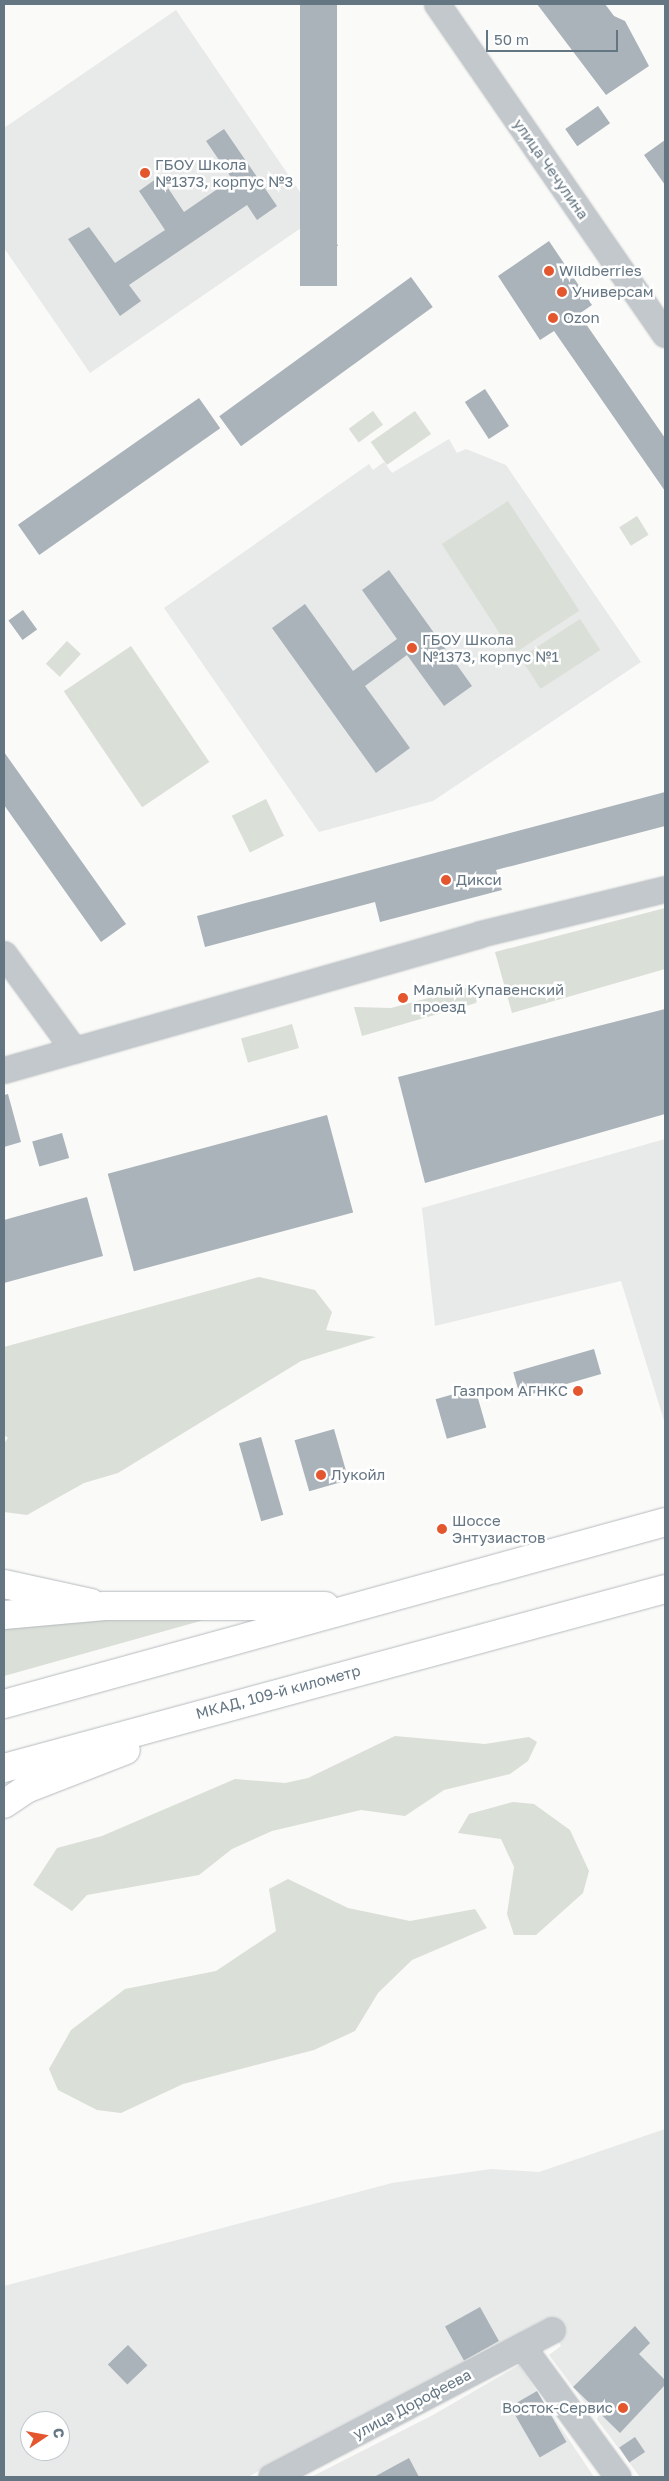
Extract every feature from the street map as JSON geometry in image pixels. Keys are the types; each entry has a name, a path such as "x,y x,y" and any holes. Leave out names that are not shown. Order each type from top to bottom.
{"main road":[{"path":"4,1704 665,1522"},
{"path":"4,1584 104,1606"},
{"name":"МКАД, 109-й километр","path":"4,1768 267,1694 665,1588"},
{"path":"4,1616 104,1606 369,1605"},
{"path":"4,1804 26,1789 267,1694"}],"street":[{"name":"улица Чечулина","path":"437,4 665,334"},
{"path":"4,1070 480,934 665,889"},
{"path":"4,954 74,1050"},
{"name":"улица Дорофеева","path":"271,2477 552,2330"},
{"path":"522,2346 618,2477"}],"shaded area":[{"name":"ГБОУ Школа №1373, корпус №3","path":"176,10 317,217 90,373 4,248 4,128"},
{"path":"373,411 383,425 359,442 349,429"},
{"path":"415,411 431,434 387,465 371,442"},
{"name":"ГБОУ Школа №1373, корпус №1","path":"449,439 457,453 466,449 506,465 641,662 433,801 319,832 164,608 369,464 373,470 384,462 392,473"},
{"path":"508,501 579,611 513,654 442,544"},
{"path":"637,516 649,535 631,546 619,527"},
{"path":"580,619 600,650 541,689 520,658"},
{"path":"67,641 81,654 60,677 46,664"},
{"path":"131,646 209,762 142,807 64,691"},
{"path":"266,799 284,836 250,853 232,816"},
{"path":"665,908 665,969 512,1013 495,952"},
{"path":"481,984 476,1003 362,1036 354,1007 391,1008"},
{"path":"292,1024 299,1048 248,1063 241,1039"},
{"path":"665,1139 665,1424 621,1281 435,1326 422,1208"},
{"path":"259,1277 315,1290 332,1312 326,1330 376,1337 301,1361 118,1473 84,1483 27,1515 4,1512 4,1443 8,1438 4,1435 4,1347"},
{"path":"109,1618 204,1620 4,1676 4,1628"},
{"path":"395,1736 485,1744 529,1737 537,1742 528,1761 510,1774 444,1790 405,1816 361,1810 272,1831 232,1849 199,1875 87,1895 72,1911 33,1885 57,1848 102,1836 235,1779 285,1783 308,1778"},
{"path":"513,1802 534,1804 570,1830 589,1871 583,1893 536,1935 514,1935 507,1914 514,1867 501,1839 458,1833 469,1814"},
{"path":"288,1879 348,1908 410,1921 475,1909 487,1928 412,1960 378,1993 355,2031 314,2050 183,2084 121,2113 97,2110 58,2090 49,2069 71,2030 125,1989 216,1971 276,1931 269,1889"},
{"path":"665,2129 665,2477 640,2477 549,2355 561,2346 545,2320 248,2477 4,2477 4,2286 392,2183 491,2169 539,2172"},
{"path":"519,2365 594,2477 311,2477 433,2415"}],"building":[{"path":"300,4 337,4 337,286 300,286"},
{"path":"537,4 605,4 614,16 625,21 649,66 606,95"},
{"path":"598,106 610,123 577,146 565,129"},
{"path":"224,129 277,206 257,220 247,205 129,285 141,301 120,316 68,239 89,227 115,263 165,230 139,191 160,176 184,212 232,179 206,141"},
{"path":"665,140 665,185 644,155"},
{"path":"326,225 338,246 323,254 311,233"},
{"path":"549,241 592,305 579,314 665,438 665,491 554,331 540,340 498,276"},
{"path":"411,277 433,307 241,446 219,416"},
{"path":"485,389 509,426 489,439 465,402"},
{"path":"199,398 220,428 39,555 18,525"},
{"path":"389,570 472,686 444,706 407,655 365,686 410,748 376,773 272,628 305,604 353,671 397,639 362,590"},
{"path":"23,610 37,629 23,640 8,621"},
{"path":"4,752 126,924 101,942 4,805"},
{"path":"665,792 665,826 496,870 502,890 380,922 375,902 205,947 197,916"},
{"path":"665,1009 665,1114 425,1183 398,1077"},
{"path":"8,1094 21,1142 4,1147 4,1095"},
{"path":"327,1115 353,1213 134,1271 108,1174"},
{"path":"62,1133 69,1158 39,1167 32,1142"},
{"path":"87,1197 103,1256 4,1283 4,1220"},
{"path":"594,1349 601,1374 520,1397 513,1372"},
{"path":"475,1388 486,1427 447,1439 436,1399"},
{"path":"334,1429 349,1480 309,1491 295,1440"},
{"path":"261,1437 283,1515 261,1521 239,1443"},
{"path":"480,2307 499,2341 464,2361 445,2326"},
{"path":"635,2326 650,2343 639,2354 665,2380 665,2385 620,2433 573,2387"},
{"path":"128,2345 147,2365 127,2385 108,2364"},
{"path":"537,2391 566,2442 540,2458 510,2406"},
{"path":"635,2437 645,2452 629,2463 619,2448"},
{"path":"409,2458 419,2477 374,2477"}],"place":[{"name":"ГБОУ Школа №1373, корпус №3","path":"145,173"},
{"name":"Wildberries","path":"549,271"},
{"name":"Универсам","path":"562,292"},
{"name":"Ozon","path":"553,318"},
{"name":"ГБОУ Школа №1373, корпус №1","path":"412,648"},
{"name":"Дикси","path":"446,880"},
{"name":"Малый Купавенский проезд","path":"403,998"},
{"name":"Газпром АГНКС","path":"578,1391"},
{"name":"Лукойл","path":"321,1475"},
{"name":"Шоссе Энтузиастов","path":"442,1529"},
{"name":"Восток-Сервис","path":"623,2408"}]}
